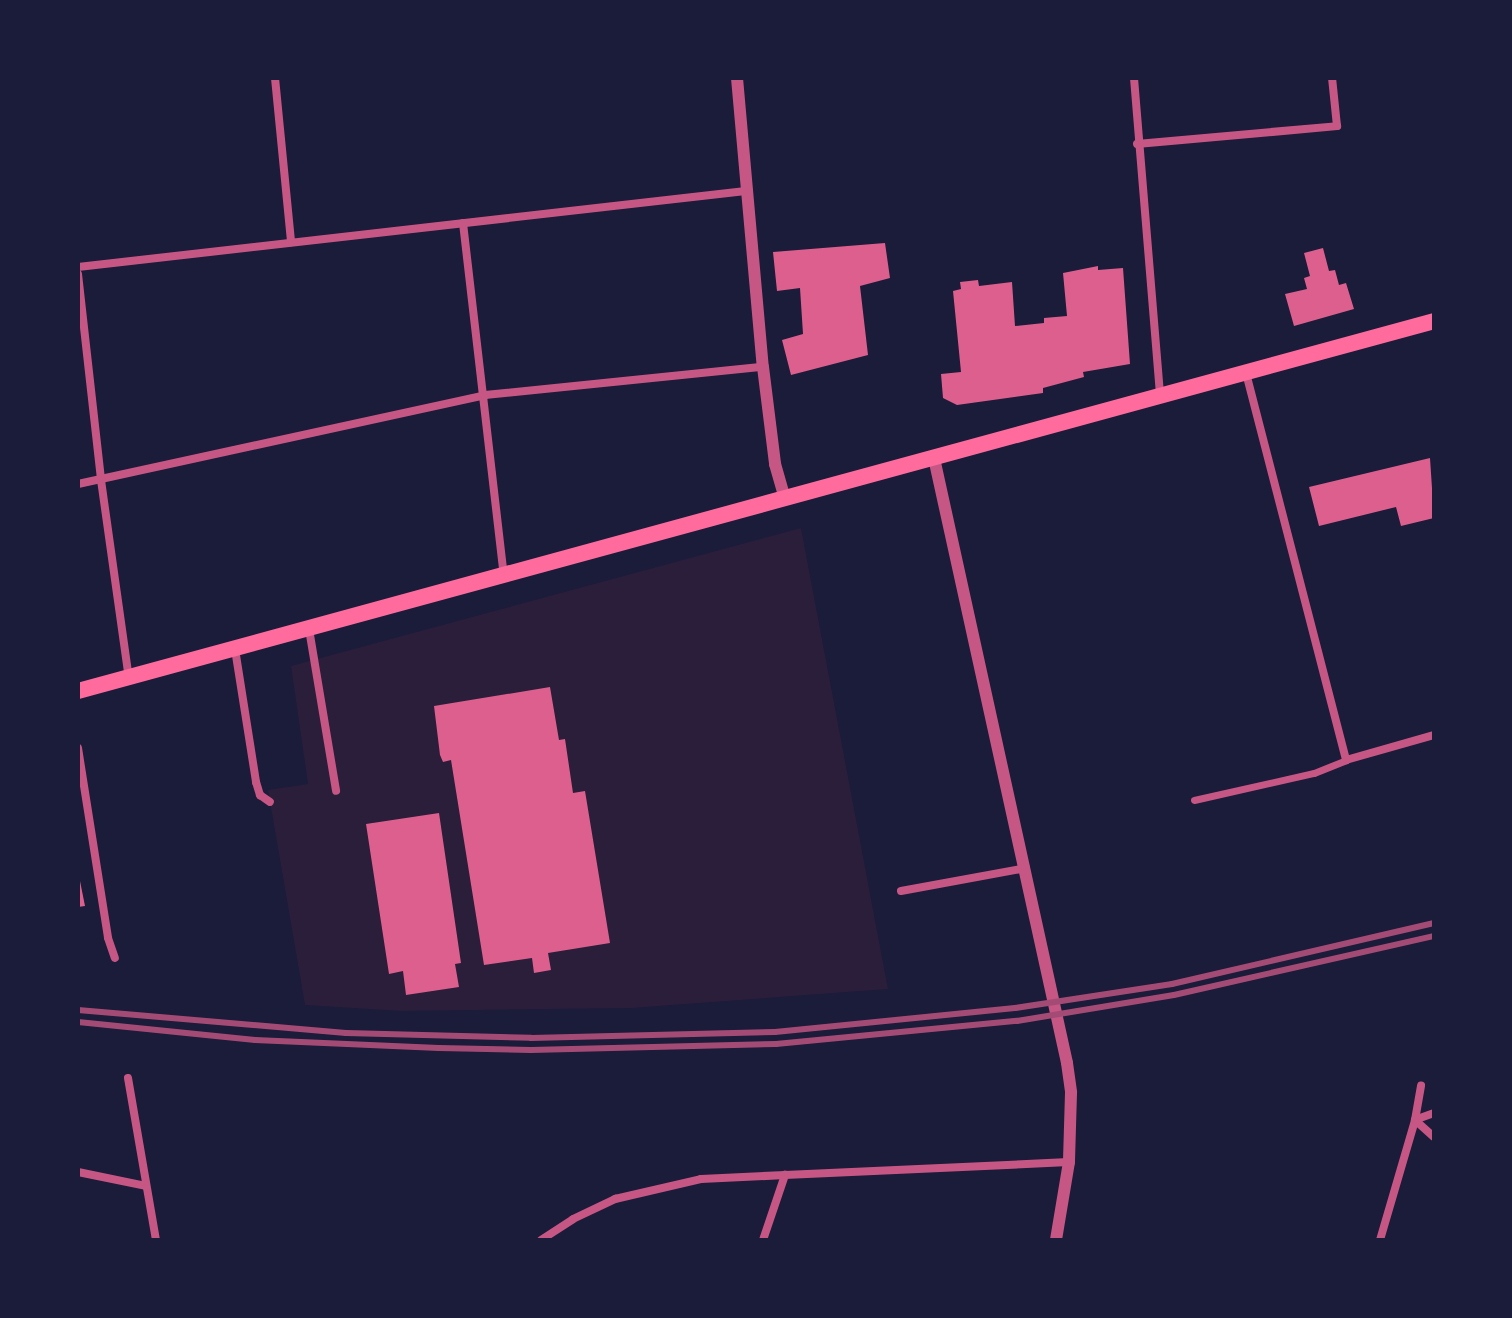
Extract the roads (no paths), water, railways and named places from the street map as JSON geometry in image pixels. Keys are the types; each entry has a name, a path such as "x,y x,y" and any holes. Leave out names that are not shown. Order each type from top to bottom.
{"main road":[{"path":"78,691 1434,321"}],"street":[{"path":"275,78 291,242"},
{"path":"737,78 763,367 775,464 785,499"},
{"path":"1134,78 1160,396"},
{"path":"1137,144 1337,126 1332,78"},
{"path":"78,267 746,191"},
{"path":"463,223 504,576"},
{"path":"78,274 82,333 129,678"},
{"path":"78,484 485,395 763,367"},
{"path":"1246,372 1346,760"},
{"path":"934,458 1067,1063 1071,1093 1069,1162 1056,1240"},
{"path":"309,629 336,791"},
{"path":"235,649 256,782 260,795 270,802"},
{"path":"1194,800 1314,773 1346,760 1434,735"},
{"path":"78,748 108,938 115,958"},
{"path":"901,891 1026,868"},
{"path":"128,1078 156,1240"},
{"path":"1380,1240 1415,1120 1421,1086"},
{"path":"1415,1120 1434,1113"},
{"path":"1415,1120 1434,1137"},
{"path":"541,1240 573,1219 615,1199 701,1179 1069,1162"},
{"path":"78,1172 146,1186"},
{"path":"763,1240 785,1175"}],"railway":[{"path":"78,1010 346,1033 531,1038 775,1032 1015,1008 1172,984 1434,923"},
{"path":"78,1022 255,1040 439,1048 531,1050 776,1044 1017,1021 1174,995 1434,936"}]}
